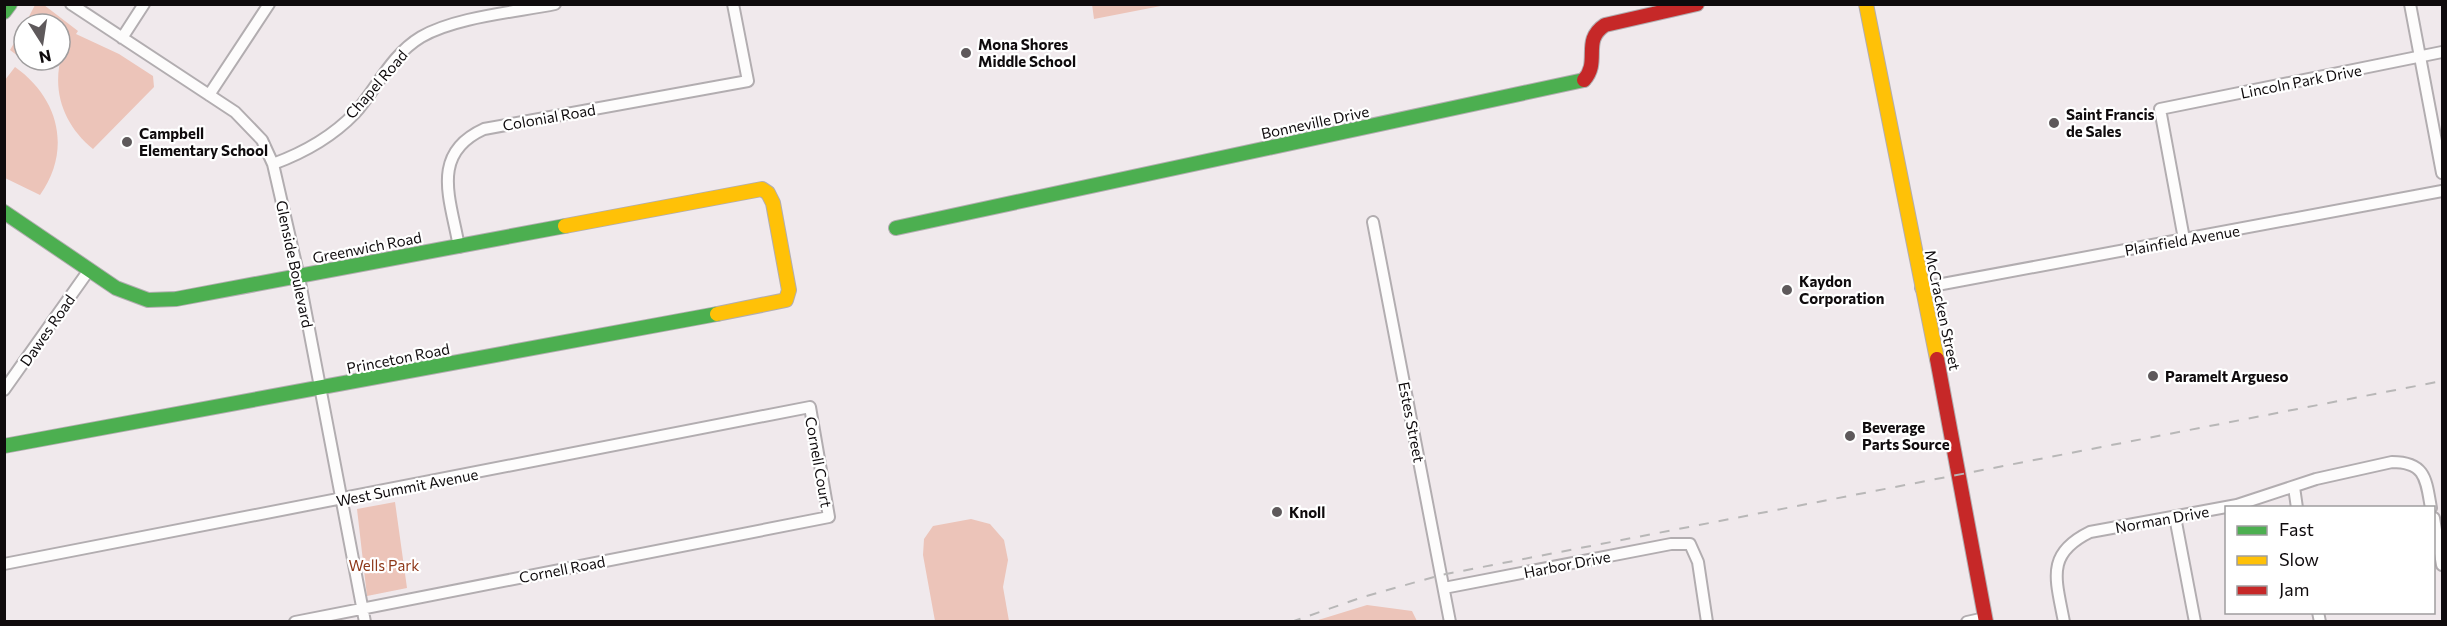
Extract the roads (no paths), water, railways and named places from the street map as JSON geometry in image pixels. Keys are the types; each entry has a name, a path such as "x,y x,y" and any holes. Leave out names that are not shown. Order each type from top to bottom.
{"street":[{"path":"4,12 10,4"},
{"name":"Glenside Boulevard","path":"71,4 235,112 252,127 262,140 273,164 299,277 365,621"},
{"path":"122,38 144,4"},
{"path":"209,95 269,4"},
{"name":"Chapel Road","path":"273,164 313,145 333,132 354,113 394,60 420,38 455,24 555,4"},
{"name":"Colonial Road","path":"459,247 447,181 448,170 455,151 473,135 484,129 748,81 733,4"},
{"name":"Bonneville Drive","path":"896,228 1583,81 1590,76 1593,68 1592,36 1596,29 1698,4"},
{"name":"McCracken Street","path":"1866,4 1960,474 1985,620"},
{"path":"2410,4 2442,173"},
{"name":"Lincoln Park Drive","path":"2184,239 2160,109 2442,52"},
{"name":"Greenwich Road","path":"5,212 116,288 131,296 160,300 299,277 758,189 765,190 771,197 789,290"},
{"name":"Plainfield Avenue","path":"1921,288 2442,191"},
{"name":"Estes Street","path":"1373,222 1450,621"},
{"name":"Dawes Road","path":"4,390 89,270"},
{"name":"Princeton Road","path":"4,446 777,303 786,300 789,290"},
{"name":"West Summit Avenue","path":"4,564 342,500 810,407"},
{"name":"Cornell Court","path":"810,407 829,517"},
{"name":"Norman Drive","path":"2232,506 2316,479 2392,462 2404,462 2414,465 2423,473 2431,506"},
{"path":"2294,487 2297,506"},
{"name":"Norman Drive","path":"2064,621 2056,576 2059,559 2064,549 2073,540 2090,532 2225,507"},
{"name":"Cornell Road","path":"295,621 829,517"},
{"path":"2175,517 2195,621"},
{"path":"2435,528 2442,565"},
{"name":"Harbor Drive","path":"1444,588 1671,544 1690,544 1698,562 1707,621"},
{"path":"1967,621 1985,620"}],"railway":[{"path":"1291,622 1363,597 1441,575 2442,381"}],"place":[{"name":"Mona Shores Middle School","path":"966,53"},
{"name":"Saint Francis de Sales","path":"2054,123"},
{"name":"Campbell Elementary School","path":"127,142"},
{"name":"Kaydon Corporation","path":"1787,290"},
{"name":"Paramelt Argueso","path":"2153,376"},
{"name":"Beverage Parts Source","path":"1850,436"},
{"name":"Knoll","path":"1277,512"}],"park label":[{"name":"Wells Park","path":"384,565"}]}
